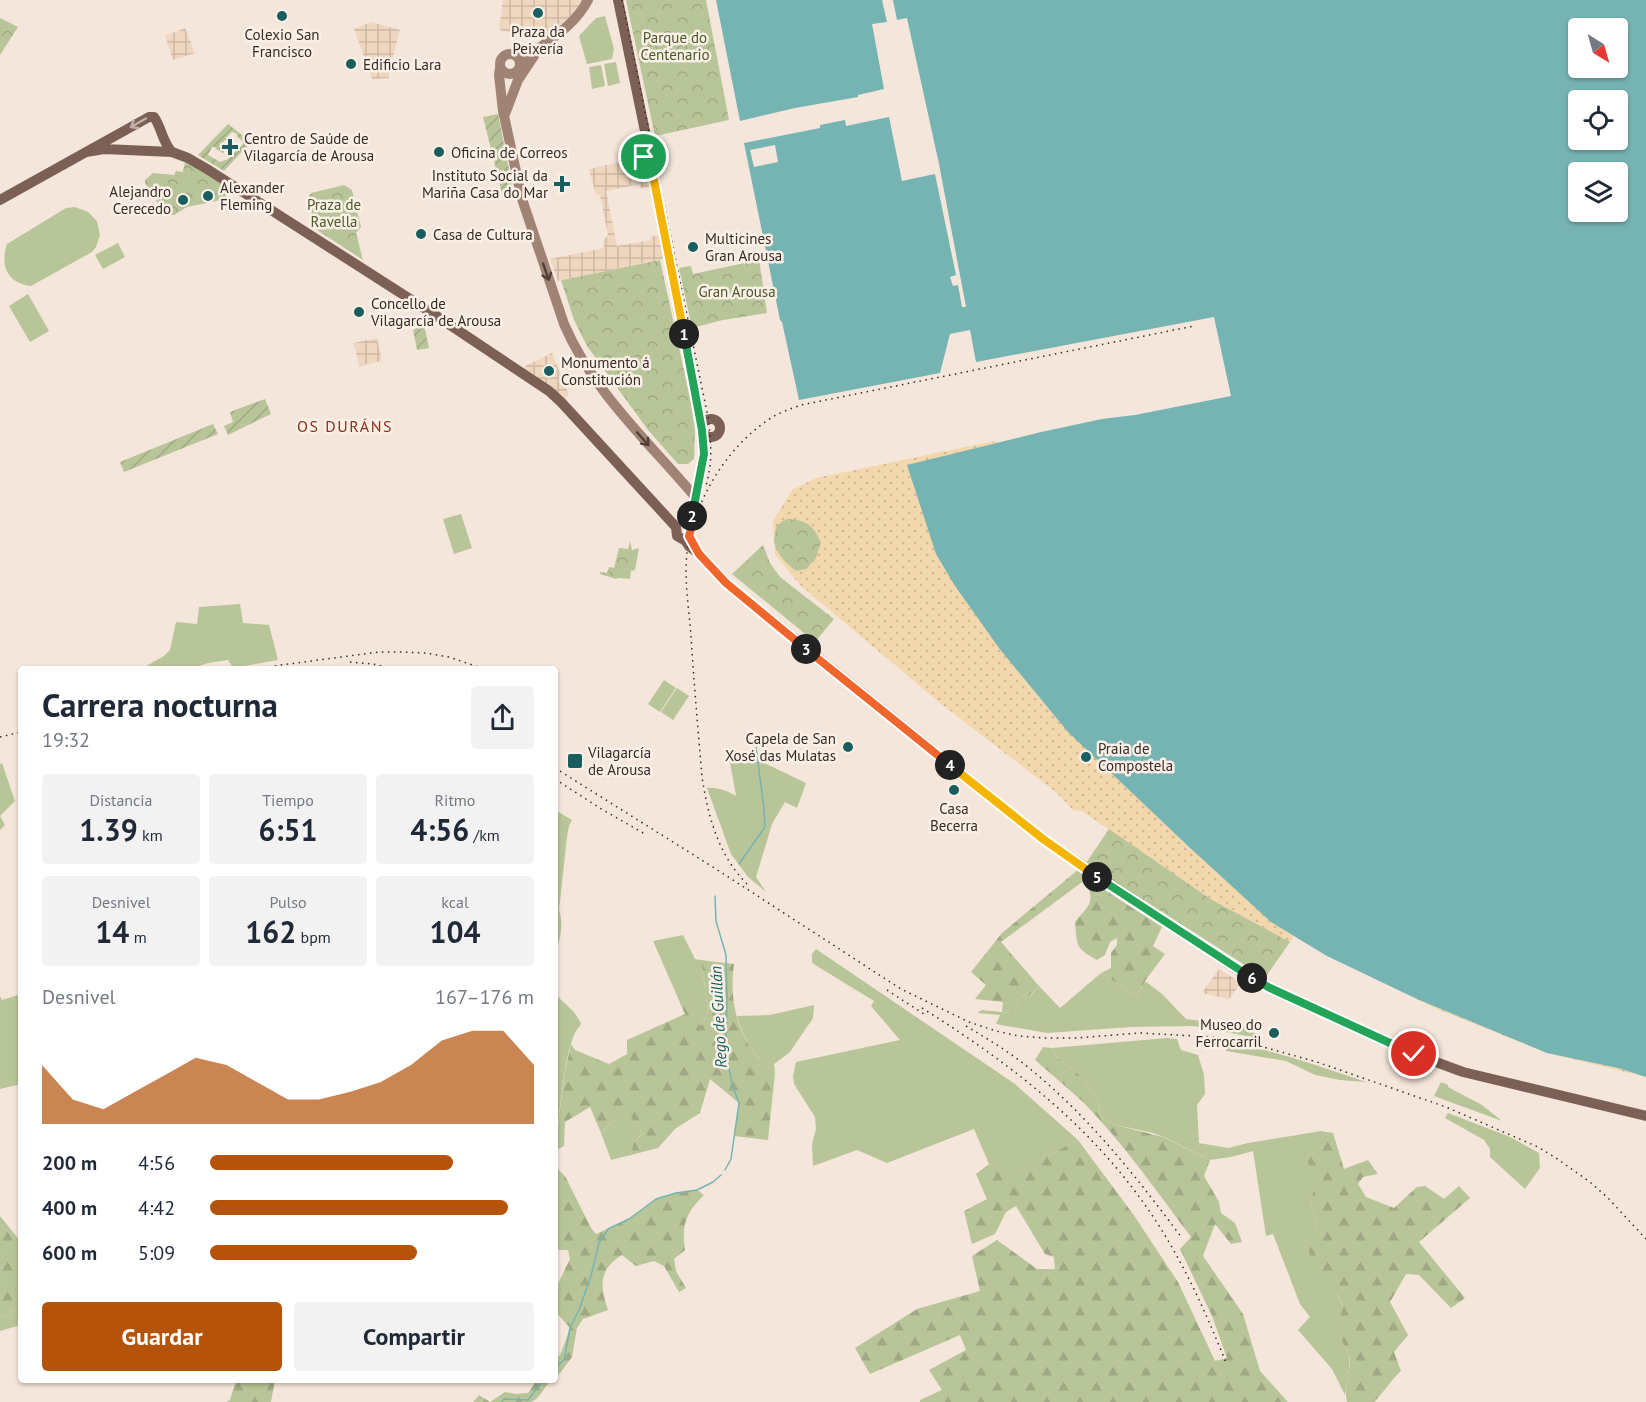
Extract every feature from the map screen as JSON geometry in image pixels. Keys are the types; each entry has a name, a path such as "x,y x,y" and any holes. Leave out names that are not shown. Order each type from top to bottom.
{"main road":[{"path":"618,0 647,141 641,145 640,151 644,157 649,158 702,429 704,454 696,498 684,530"},
{"path":"0,200 150,116 157,121 165,142 172,152"},
{"path":"86,152 104,149 172,152 188,158 435,315 549,391 684,530 689,546 731,587 1043,839 1241,972 1270,988 1414,1054 1460,1071 1646,1116"},
{"path":"699,410 710,419 716,420 719,425 719,430 704,454"},
{"path":"702,429 704,422 710,419"},
{"path":"702,429 708,436 716,435"}],"street":[{"path":"500,68 509,75 521,69 545,44 581,13 588,0"},
{"path":"504,106 521,69 515,55 509,54 501,59 499,75 504,106 517,176 527,216 571,340 620,412 696,498"}],"green space":[{"name":"Parque do Centenario","path":"626,0 706,0 729,120 655,136"},
{"path":"605,16 614,49 612,59 587,64 579,36 596,18"},
{"path":"0,18 18,27 0,55"},
{"path":"616,62 620,83 608,86 604,64"},
{"path":"601,65 605,86 592,89 589,67"},
{"path":"498,114 513,189 502,193 483,117"},
{"path":"228,124 251,142 224,171 198,155","holes":["232,132 237,134 244,143 228,159 220,162 208,155 212,147 223,153 219,146 225,140 230,145 232,144 226,138"]},
{"path":"185,162 226,187 228,192 221,200 187,207 174,215 168,215 164,213 145,180 153,173 174,175 176,171 183,172"},
{"name":"Praza de Ravella","path":"344,185 352,190 361,227 356,233 363,260 317,230 307,198 311,193"},
{"path":"75,207 88,212 97,221 100,235 92,252 31,286 11,277 7,272 4,259 7,244 66,208"},
{"path":"118,243 125,257 103,269 95,255"},
{"path":"660,260 695,430 694,459 688,464 678,464 648,430 587,346 574,320 561,280"},
{"name":"Gran Arousa","path":"759,260 767,313 692,328 679,268 691,266 693,274"},
{"path":"28,294 49,331 30,342 9,306"},
{"path":"424,325 429,348 417,350 413,330"},
{"path":"265,399 271,414 228,435 224,426 233,422 230,412"},
{"path":"213,424 218,434 124,472 120,462"},
{"path":"461,514 472,548 454,554 443,519"},
{"path":"787,519 808,524 821,542 816,558 806,569 796,571 782,558 775,546 777,525"},
{"path":"630,541 632,550 639,548 635,570 631,571 630,579 616,579 600,574 600,572 607,573 609,567 614,568 619,548 628,549"},
{"path":"763,545 770,563 780,577 834,619 815,642 732,574"},
{"path":"240,604 243,623 269,625 278,660 244,666 232,666 228,660 200,666 146,666 170,650 176,622 197,624 199,607"},
{"path":"664,680 676,688 660,712 648,704"},
{"path":"677,688 689,696 673,720 661,712"},
{"path":"756,759 806,783 797,808 785,802 772,824 756,877 766,892 748,877 731,854 707,788 715,788 736,796 730,762"},
{"path":"2,763 15,801 0,816 0,764"},
{"path":"558,812 572,820 567,837 559,910 561,932 558,944"},
{"path":"0,816 5,825 0,830"},
{"path":"1109,829 1212,900 1290,942 1265,978 1086,863"},
{"path":"1079,869 1093,874 1001,942 1039,986 1028,997 1025,995 1020,997 1011,1013 1002,1012 1003,1002 975,999 986,985 971,972 1002,933"},
{"path":"1095,886 1162,927 1153,946 1165,954 1137,996 1101,973 1111,968 1111,953 1117,945 1117,938 1110,942 1105,955 1097,960 1079,945 1075,922 1089,903 1089,889"},
{"path":"683,935 695,959 701,960 708,1011 701,1026 696,1022 692,999 681,1005 653,941"},
{"path":"816,949 1015,1084 1078,1140 1012,1175 989,1164 974,1129 887,1163 857,1150 813,1166 812,1144 816,1129 815,1117 794,1084 796,1062 900,1040 871,1006 874,1001 812,963 812,954"},
{"path":"701,960 734,964 733,995 739,1024 753,1051 775,1073 768,1140 734,1136 739,1103 710,1079 700,1113 675,1129 658,1148 631,1155 633,1143 643,1133 630,1116 614,1120 601,1133 590,1107 565,1122 564,1146 558,1149 558,1125 571,1044 575,1050 609,1064 627,1054 627,1040 685,1014 681,1005 692,999 699,1004 700,1015 697,1022 701,1026 708,1011"},
{"path":"1101,973 1137,996 1145,981 1162,994 1186,1019 1250,1027 1258,1038 1193,1026 1131,1027 1047,1033 996,1024 1000,1015 977,1013 982,1010 1011,1013 1020,997 1025,995 1029,997 1039,986 1060,1008"},
{"path":"18,995 18,1085 0,1089 0,996 2,1000"},
{"path":"558,997 574,1012 581,1023 571,1043 558,1125"},
{"path":"814,1005 813,1018 790,1052 774,1064 775,1073 751,1048 737,1016 770,1015"},
{"path":"1177,1039 1181,1050 1198,1055 1204,1075 1205,1094 1197,1105 1199,1143 1228,1148 1321,1131 1333,1133 1322,1180 1311,1201 1316,1233 1343,1307 1339,1323 1340,1337 1349,1354 1345,1395 1332,1369 1298,1330 1310,1317 1300,1304 1273,1234 1266,1236 1253,1151 1210,1160 1153,1133 1112,1124 1100,1115 1099,1101 1082,1077 1057,1057 1052,1048"},
{"path":"1226,1042 1314,1064 1366,1082 1315,1075 1286,1061 1226,1051"},
{"path":"1043,1047 1052,1048 1057,1057 1082,1077 1099,1101 1100,1115 1112,1124 1163,1137 1210,1160 1204,1176 1219,1202 1221,1213 1235,1223 1242,1242 1231,1244 1215,1224 1203,1256 1243,1314 1260,1371 1288,1402 920,1402 942,1390 929,1370 966,1350 960,1335 870,1374 855,1348 917,1309 980,1291 972,1256 997,1240 1037,1269 1055,1269 1054,1257 1045,1254 1016,1206 1006,1212 995,1234 972,1244 964,1211 987,1199 976,1174 989,1164 1012,1174 1078,1140 1133,1214 1178,1282 1215,1361 1227,1358 1212,1316 1180,1249 1191,1237 1140,1168 1099,1119 1078,1097 1035,1060"},
{"path":"1441,1082 1482,1105 1502,1121 1434,1096"},
{"path":"1448,1113 1510,1137 1539,1153 1540,1168 1525,1189 1490,1157 1490,1149 1484,1140 1445,1118"},
{"path":"630,1115 643,1133 633,1143 631,1155 611,1160 601,1133 614,1120"},
{"path":"1333,1133 1344,1169 1368,1160 1378,1174 1363,1177 1358,1184 1366,1197 1394,1208 1417,1187 1425,1186 1444,1199 1459,1186 1470,1198 1419,1242 1465,1298 1451,1308 1419,1275 1406,1274 1390,1302 1408,1335 1394,1352 1401,1371 1374,1402 1347,1402 1349,1355 1339,1331 1343,1307 1338,1295 1311,1260 1308,1245 1316,1233 1311,1201 1314,1189 1322,1180 1310,1172 1304,1140"},
{"path":"558,1169 565,1176 596,1234 629,1219 656,1199 697,1190 704,1195 686,1220 685,1250 674,1259 676,1271 686,1288 679,1292 664,1266 654,1261 636,1266 622,1255 609,1267 603,1279 603,1293 608,1310 583,1319 577,1328 572,1357 558,1374 558,1357 570,1328 558,1314 558,1284 570,1259 568,1250 558,1250"},
{"path":"0,1216 18,1238 18,1306 14,1311 0,1317"},
{"path":"18,1306 18,1326 0,1331 0,1317 14,1311"},
{"path":"235,1383 274,1383 271,1402 226,1402 230,1400"},
{"path":"535,1383 550,1383 531,1402 490,1402 505,1392 528,1393"},
{"path":"479,1395 490,1402 473,1402"}],"sand":[{"path":"995,441 1646,1049 1646,1077 1547,1053 1437,1009 1320,952 1294,936 1290,942 1212,900 1082,811 1073,810 1057,793 940,703 800,585 775,554 773,521 792,490 816,478"}],"shaded area":[{"name":"Praza da Peixería","path":"503,0 584,0 570,19 547,37 502,31 499,28"},
{"path":"371,22 400,30 389,78 372,79 354,29"},
{"path":"185,28 195,53 173,60 165,36"},
{"path":"629,160 644,163 650,187 641,188 640,184 606,191 617,246 651,240 651,237 659,235 663,259 558,281 550,259 604,248 603,242 608,235 600,195 596,195 589,169"},
{"path":"377,338 382,361 359,366 354,343"},
{"path":"552,353 569,395 561,402 522,369"},
{"path":"1219,969 1241,983 1229,999 1202,993"}],"water":[{"path":"716,0 882,0 887,22 872,24 884,89 858,95 858,97 740,121"},
{"path":"893,0 1646,0 1646,1077 1618,1068 1547,1053 1417,999 1327,956 1271,922 1068,732 999,648 955,586 936,554 907,465 1102,419 1135,415 1231,396 1214,317 976,362 970,330 950,334 940,373 799,400 780,320 744,143 820,128 820,125 845,120 846,126 889,117 902,181 935,174 956,275 950,277 953,286 958,285 962,307 966,307 939,164 907,18 897,20","holes":["775,145 778,162 754,167 750,150"]}],"waterway":[{"name":"Rego de Guillán","path":"739,864 765,827 756,747"},
{"name":"Rego de Guillán","path":"715,896 716,921 726,955 727,1059 739,1103 731,1159 725,1170"},
{"name":"Rego de Guillán","path":"558,1365 564,1360 570,1328 591,1276 599,1243 608,1229 629,1219 656,1199 697,1190 721,1175"},
{"name":"Rego de Guillán","path":"502,1402 504,1399 528,1400 541,1383"}],"railway":[{"path":"622,0 708,417 711,451 706,485"},
{"path":"747,884 737,873 722,848 711,820 704,792 686,584 687,553 697,515 704,496 725,461 752,432 768,420 801,405 1194,326"},
{"path":"274,666 379,652 426,653 449,657 475,666"},
{"path":"350,662 381,666"},
{"path":"0,737 18,733"},
{"path":"558,770 901,989 969,1022 1019,1036 1044,1038 1140,1033 1214,1037 1249,1043 1317,1062 1446,1107 1538,1147 1590,1182 1646,1239"},
{"path":"558,781 645,834"},
{"path":"887,990 927,1016"},
{"path":"922,1008 957,1030 1023,1079 1084,1132 1112,1162 1137,1194 1171,1245 1197,1296 1227,1365"},
{"path":"966,1026 1017,1059 1068,1103 1128,1168 1182,1238"}],"place":[{"name":"Praza da Peixería","path":"538,13"},
{"name":"Colexio San Francisco","path":"282,16"},
{"name":"Edificio Lara","path":"351,64"},
{"name":"Centro de Saúde de Vilagarcía de Arousa","path":"230,147"},
{"name":"Oficina de Correos","path":"439,152"},
{"name":"Instituto Social da Mariña Casa do Mar","path":"562,184"},
{"name":"Alexander Fleming","path":"208,196"},
{"name":"Alejandro Cerecedo","path":"183,200"},
{"name":"Casa de Cultura","path":"421,234"},
{"name":"Multicines Gran Arousa","path":"693,247"},
{"name":"Concello de Vilagarcía de Arousa","path":"359,312"},
{"name":"Monumento á Constitución","path":"549,371"},
{"name":"Capela de San Xosé das Mulatas","path":"848,747"},
{"name":"Praia de Compostela","path":"1086,757"},
{"name":"Vilagarcía de Arousa","path":"575,761"},
{"name":"Casa Becerra","path":"954,790"},
{"name":"Museo do Ferrocarril","path":"1274,1033"}],"district":[{"name":"OS DURÁNS","path":"345,426"}],"route":[{"path":"644,157 649,158 653,174 702,430 704,454 692,517 688,525 691,529 689,536 699,554 731,587 802,646 1067,857 1265,986 1414,1054"}]}
